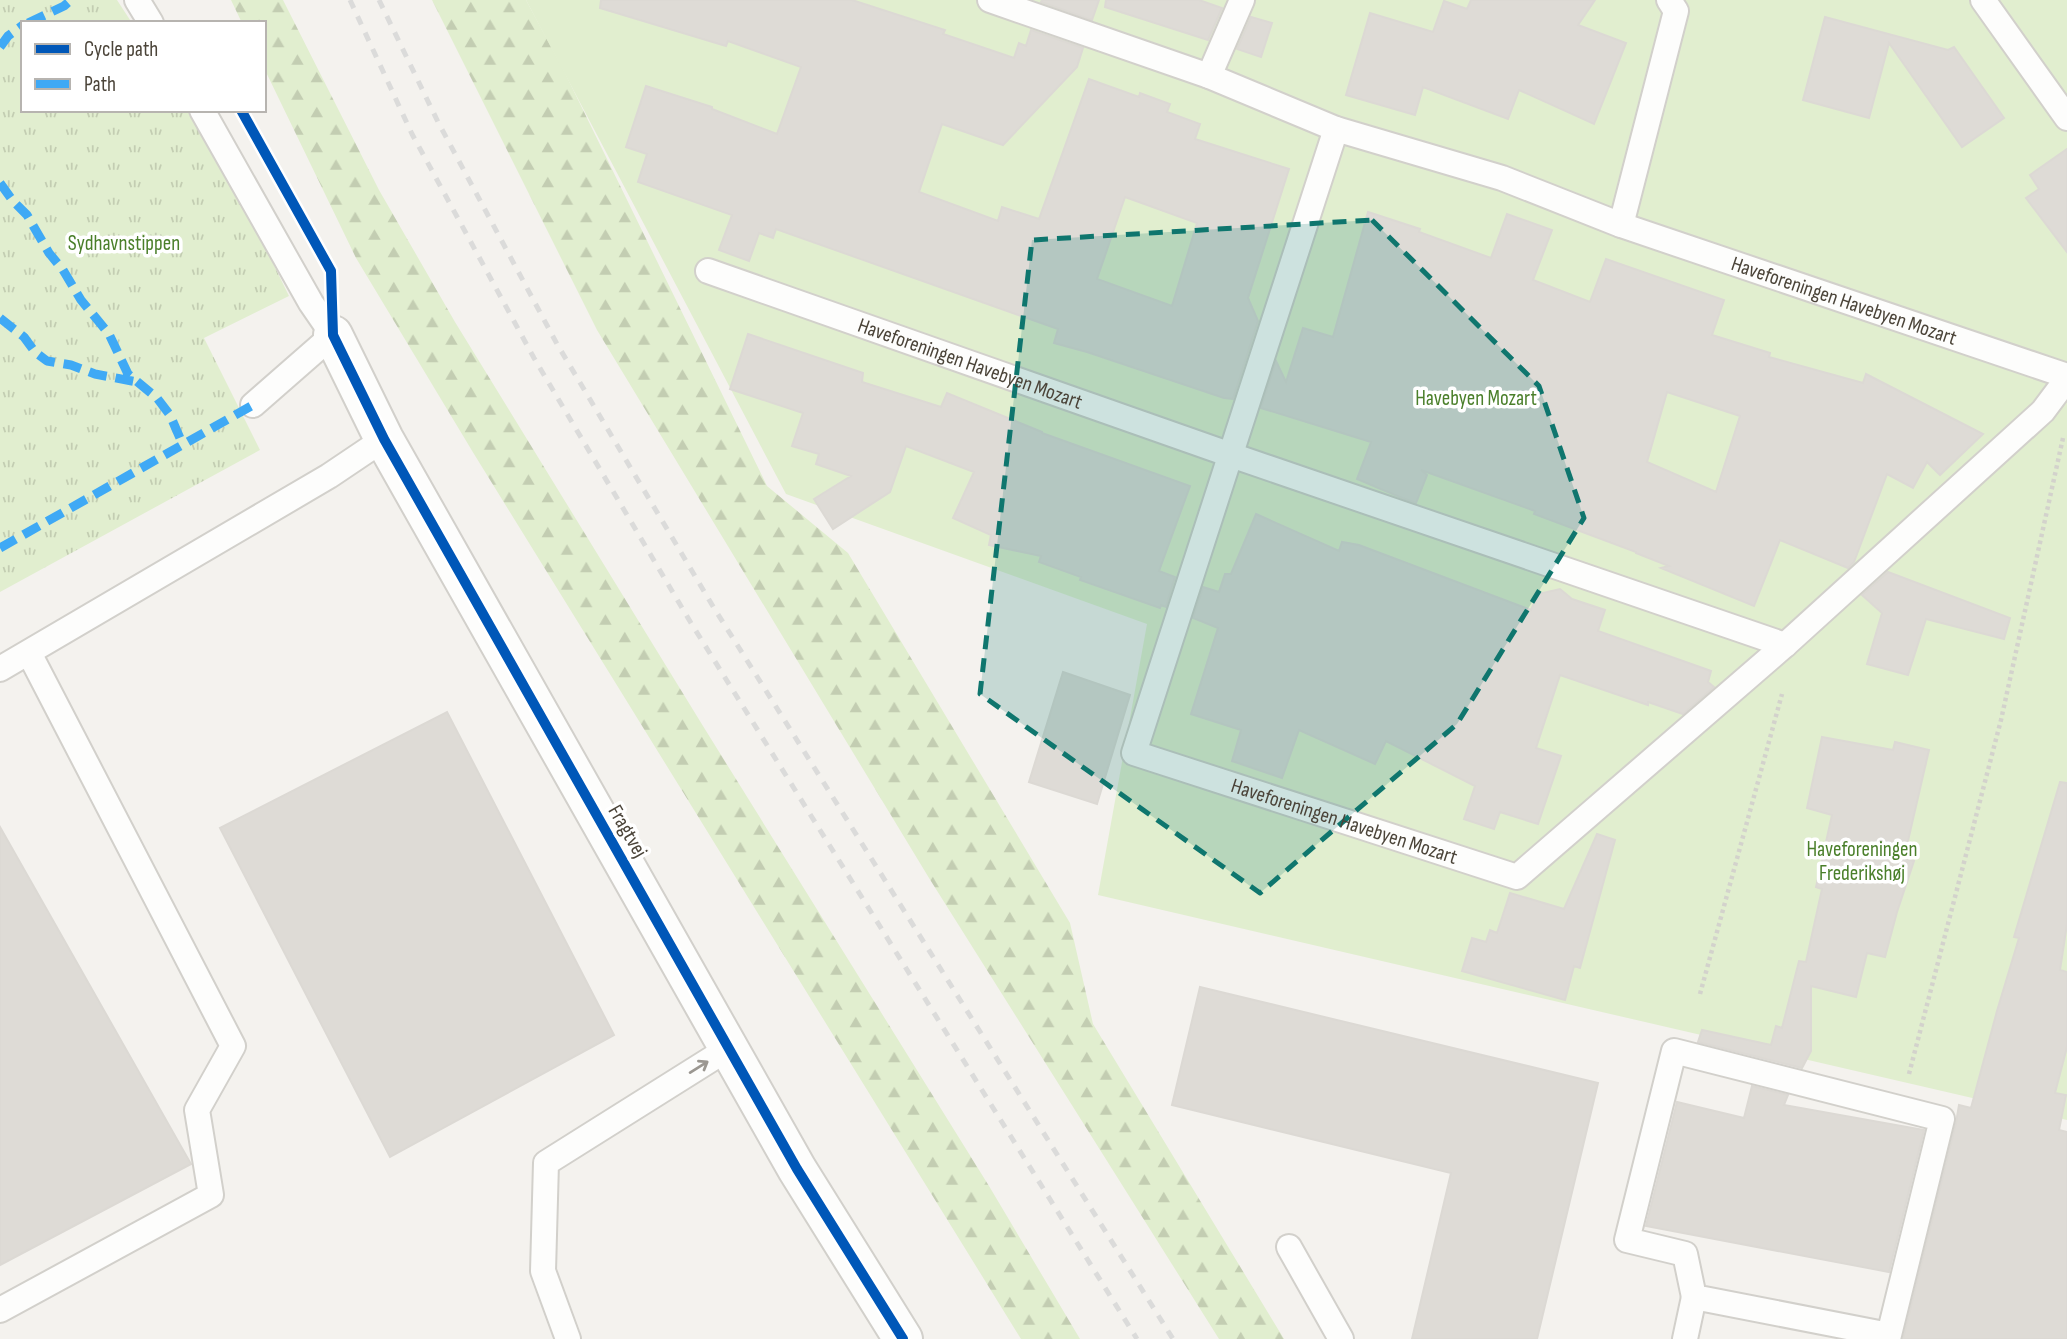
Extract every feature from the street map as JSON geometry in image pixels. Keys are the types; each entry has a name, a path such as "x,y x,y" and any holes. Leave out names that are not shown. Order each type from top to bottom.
{"street":[{"name":"Fragtvej","path":"333,335 384,439 797,1169 903,1339"}],"lane":[{"path":"137,0 150,21"},
{"name":"Haveforeningen Havebyen Mozart","path":"990,0 1209,76 1336,129 1502,178 1621,225 2067,378 2043,411 1785,645 1517,877 1134,754 1336,129"},
{"path":"1209,76 1242,0"},
{"path":"1621,225 1676,11 1668,0"},
{"path":"1983,0 2067,118"},
{"path":"203,112 311,303 333,335 253,405"},
{"name":"Haveforeningen Havebyen Mozart","path":"708,271 1231,455 1785,645"},
{"path":"0,669 330,476 384,439"},
{"path":"0,1310 211,1195 197,1110 233,1045 29,653"},
{"path":"568,1339 543,1271 546,1163 729,1048"},
{"path":"1685,1339 1694,1297 1685,1254 1627,1240 1674,1051 1942,1119 1889,1337 1694,1297"},
{"path":"1289,1247 1340,1339"}],"path":[{"path":"1909,1074 2001,720 2064,434"},
{"path":"1700,994 1789,666 1785,645"}],"highlighted area":[{"path":"1372,220 1539,386 1584,518 1457,724 1260,893 980,694 1032,240"}],"green space":[{"name":"Sydhavnstippen","path":"0,0 117,0 131,21 21,21 21,112 190,112 244,204 289,296 204,338 260,450 0,592"},
{"path":"231,0 283,0 379,190 455,322 989,1186 1080,1339 1021,1339 474,454 356,258 266,72 266,21 241,21"},
{"path":"432,0 526,0 563,69 767,486 848,553 1070,923 1093,1024 1284,1339 1219,1339 929,878 597,330"},
{"name":"Havebyen Mozart","path":"526,0 2067,0 2067,1120 1098,895 1147,624 786,494"}],"building":[{"path":"601,0 852,0 945,30 943,34 1014,58 1019,43 1026,46 1031,30 1083,48 1077,67 1003,145 942,124 919,192 998,221 1002,207 1039,219 1089,79 1139,97 1140,93 1170,104 1167,112 1200,124 1195,139 1289,169 1248,298 1258,321 1233,399 1054,343 1058,329 776,229 773,238 759,233 749,261 719,250 732,215 638,182 647,154 626,147 646,86 712,107 777,134 801,67 728,41 726,46 600,8","holes":["1125,197 1197,223 1172,306 1097,279"]},
{"path":"1099,0 1092,20 1041,2"},
{"path":"1106,0 1199,0 1222,8 1208,40 1105,7"},
{"path":"1471,0 1595,0 1578,25 1626,43 1594,124 1519,90 1508,119 1423,87 1415,115 1346,95 1370,13 1433,32 1444,1 1467,9"},
{"path":"1251,17 1272,23 1261,57 1237,49"},
{"path":"1825,17 1948,50 1954,47 2004,118 1962,147 1889,43 1869,118 1803,100"},
{"path":"2067,149 2067,252 2026,198 2039,189 2030,175"},
{"path":"1368,212 1420,229 1419,232 1491,258 1507,214 1552,230 1533,280 1590,302 1606,259 1724,300 1712,335 1770,353 1769,357 1863,383 1866,374 1983,434 1940,475 1927,462 1913,488 1887,474 1854,562 1848,568 1780,540 1754,606 1661,568 1669,566 1636,552 1534,514 1535,511 1421,470 1427,475 1416,503 1357,479 1371,442 1261,408 1276,361 1286,382 1303,328 1333,337","holes":["1667,392 1740,416 1716,492 1647,462"]},
{"path":"748,334 863,373 862,382 941,407 947,393 1042,433 1190,486 1159,571 1175,577 1166,607 1161,605 1160,608 1080,580 1081,577 1039,562 1041,556 989,545 991,535 953,518 974,472 906,446 890,492 833,529 814,499 851,476 816,464 819,454 792,446 803,413 730,389"},
{"path":"1256,514 1339,551 1342,542 1359,545 1531,610 1538,594 1560,589 1572,599 1605,610 1598,631 1711,671 1708,682 1714,687 1683,714 1560,675 1536,748 1561,756 1538,824 1500,812 1494,829 1464,819 1475,786 1386,741 1375,764 1299,730 1282,778 1232,761 1241,730 1191,714 1218,628 1193,618 1203,587 1219,592 1225,574 1231,574"},
{"path":"1888,572 2010,618 2004,639 1926,619 1908,675 1867,664 1882,613 1862,595"},
{"path":"1063,672 1130,695 1097,804 1029,782"},
{"path":"447,712 614,1035 390,1157 220,828"},
{"path":"1822,737 1893,750 1895,742 1929,750 1904,858 1914,861 1885,957 1867,953 1856,997 1811,986 1811,1051 1802,1068 1698,1042 1702,1030 1771,1045 1776,1026 1782,1028 1799,961 1806,962 1822,889 1816,887 1832,815 1807,808"},
{"path":"2060,782 2067,783 2067,924 2060,970 2067,972 2067,1047 2055,1093 2066,1095 2059,1130 2067,1132 2067,1339 1903,1339 1959,1105 1971,1108 2019,938 2014,937"},
{"path":"0,827 191,1164 0,1265"},
{"path":"1597,834 1615,840 1580,968 1574,966 1565,1000 1462,971 1472,938 1486,942 1490,930 1497,933 1510,893 1564,909"},
{"path":"1200,987 1598,1083 1537,1339 1412,1339 1451,1173 1172,1105"},
{"path":"1752,1086 1788,1095 1784,1105 1924,1130 1889,1272 1646,1226 1677,1102 1744,1118"}],"railway":[{"path":"350,0 412,134 534,358 691,623 1137,1339"},
{"path":"379,0 438,122 557,344 714,608 1173,1339"}],"marked path":[{"path":"32,21 71,0"},
{"path":"0,47 8,36 21,26"},
{"path":"0,183 27,215 81,300 109,334 128,374 157,398 170,415 183,445"},
{"path":"0,318 24,337 35,352 47,361 137,382"},
{"path":"0,548 253,405"}],"cycle path":[{"path":"242,112 331,271 333,335 384,439 797,1169 903,1339"}],"park label":[{"name":"Haveforeningen Frederikshøj","path":"1862,861"}]}
